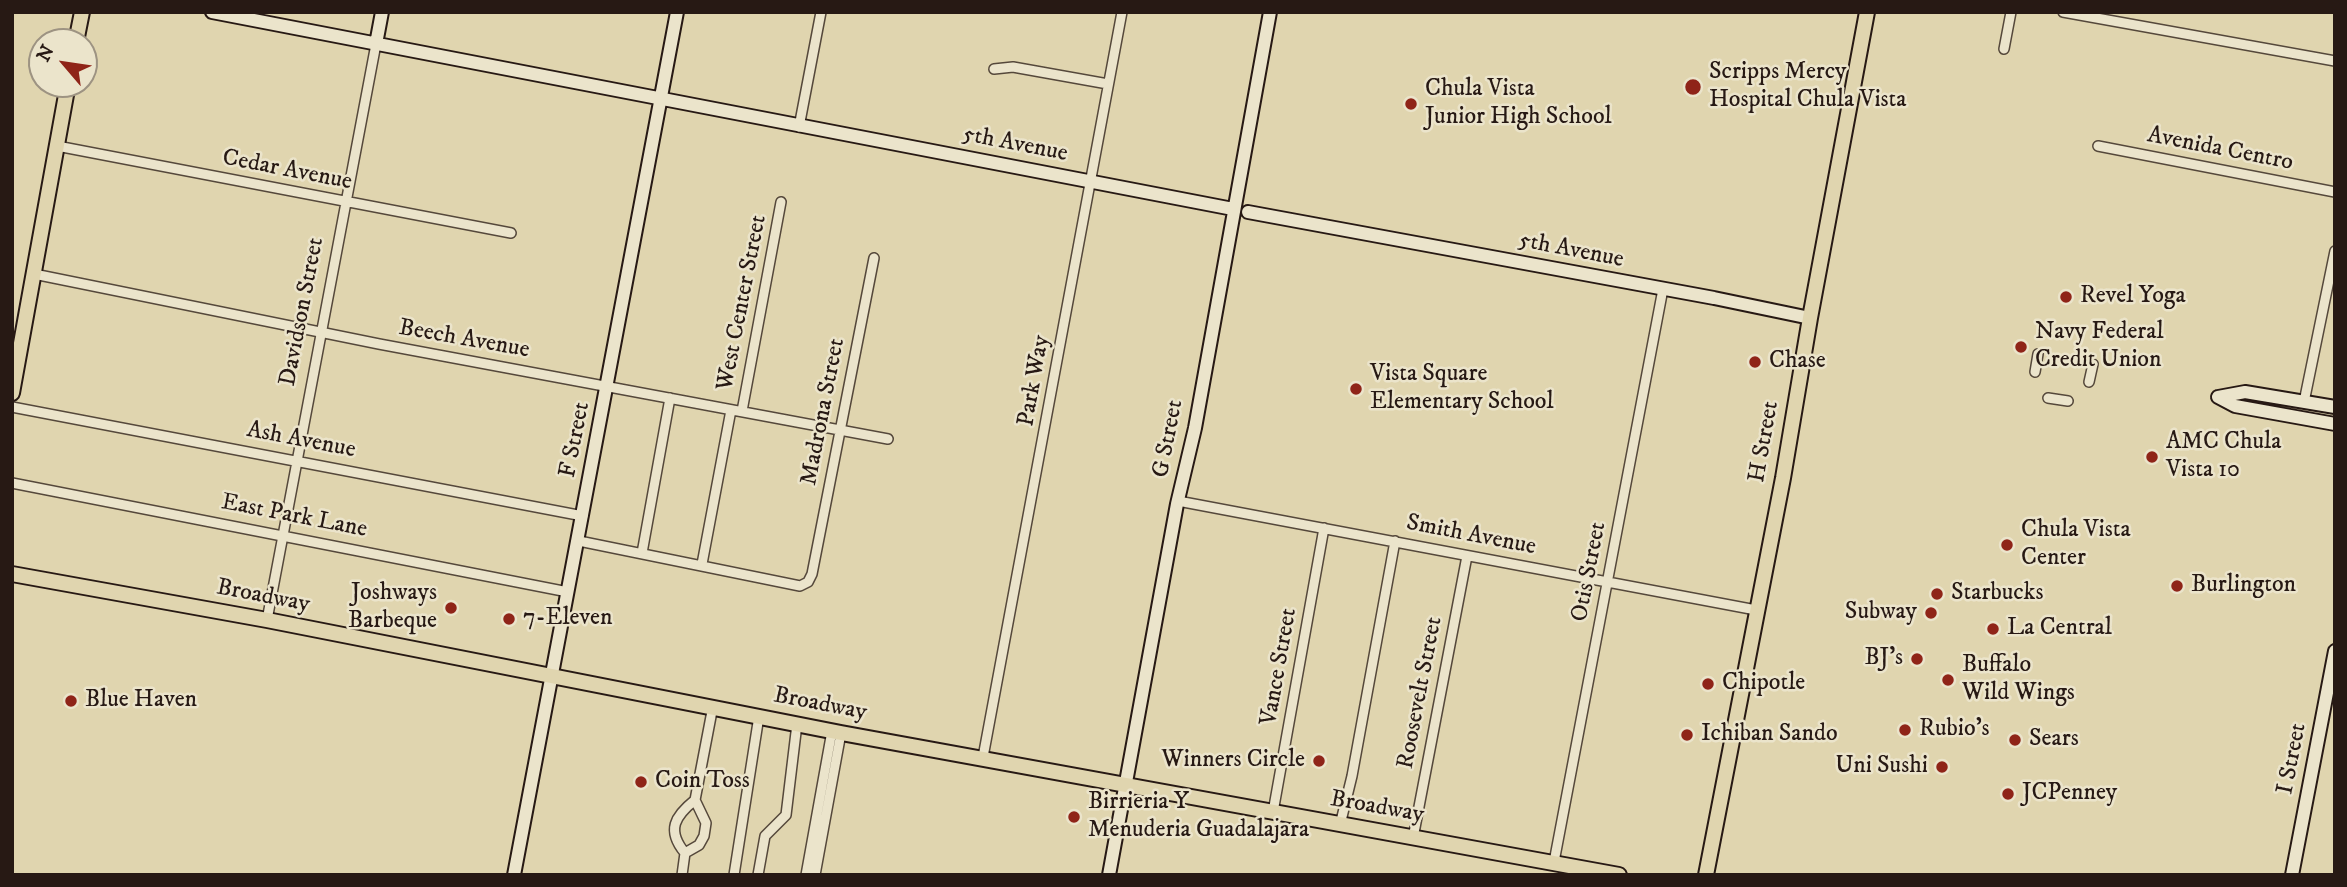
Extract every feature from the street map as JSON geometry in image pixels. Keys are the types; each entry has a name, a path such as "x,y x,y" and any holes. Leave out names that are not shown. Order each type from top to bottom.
{"main road":[{"name":"H Street","path":"1706,875 1783,478 1866,14"},
{"path":"12,393 66,98"},
{"name":"Broadway","path":"12,574 267,620 836,732 1619,875"}],"street":[{"name":"5th Avenue","path":"212,12 799,127 1091,180 1810,318"},
{"name":"Davidson Street","path":"267,620 382,12"},
{"name":"F Street","path":"514,875 677,12"},
{"path":"799,127 821,12"},
{"name":"Park Way","path":"983,757 1122,12"},
{"name":"G Street","path":"1110,875 1270,12"},
{"path":"2004,49 2011,12"},
{"path":"2063,12 2335,61"},
{"path":"994,69 1013,67 1108,84"},
{"name":"Cedar Avenue","path":"57,146 511,233"},
{"name":"Avenida Centro","path":"2098,146 2335,192"},
{"name":"West Center Street","path":"742,411 781,202"},
{"path":"2304,402 2335,251"},
{"name":"Madrona Street","path":"702,564 800,586 808,582 812,574 874,258"},
{"name":"Beech Avenue","path":"34,274 320,332 888,439"},
{"name":"Otis Street","path":"1554,862 1663,289"},
{"path":"2035,372 2038,354"},
{"path":"2089,382 2093,364"},
{"path":"2335,408 2245,392 2218,397 2235,406 2335,424"},
{"path":"642,553 670,398"},
{"path":"2048,398 2068,401"},
{"name":"Ash Avenue","path":"12,407 583,516"},
{"name":"West Center Street","path":"702,564 731,410"},
{"name":"East Park Lane","path":"12,482 568,592"},
{"name":"Smith Avenue","path":"1178,501 1756,610"},
{"name":"Vance Street","path":"1273,812 1324,528"},
{"path":"579,541 702,564"},
{"path":"1340,825 1352,776 1395,541"},
{"name":"Roosevelt Street","path":"1413,838 1467,556"},
{"name":"I Street","path":"2292,875 2335,651"},
{"path":"685,853 699,845 704,836 706,823 695,800 713,706"},
{"path":"734,875 759,716"},
{"path":"758,875 765,836 786,815 797,724"},
{"path":"806,875 836,732"},
{"path":"815,875 836,732"},
{"path":"682,875 685,853 677,844 673,833 680,813 695,800"}],"place":[{"name":"Scripps Mercy Hospital Chula Vista","path":"1693,87"},
{"name":"Chula Vista Junior High School","path":"1411,104"},
{"name":"Revel Yoga","path":"2066,297"},
{"name":"Navy Federal Credit Union","path":"2021,347"},
{"name":"Chase","path":"1755,362"},
{"name":"Vista Square Elementary School","path":"1356,389"},
{"name":"AMC Chula Vista 10","path":"2152,457"},
{"name":"Chula Vista Center","path":"2007,545"},
{"name":"Burlington","path":"2177,586"},
{"name":"Starbucks","path":"1937,594"},
{"name":"Joshways Barbeque","path":"451,608"},
{"name":"Subway","path":"1931,613"},
{"name":"7-Eleven","path":"509,619"},
{"name":"La Central","path":"1993,629"},
{"name":"BJ's","path":"1917,659"},
{"name":"Buffalo Wild Wings","path":"1948,680"},
{"name":"Chipotle","path":"1708,684"},
{"name":"Blue Haven","path":"71,701"},
{"name":"Rubio's","path":"1905,730"},
{"name":"Ichiban Sando","path":"1687,735"},
{"name":"Sears","path":"2015,740"},
{"name":"Winners Circle","path":"1319,761"},
{"name":"Uni Sushi","path":"1942,767"},
{"name":"Coin Toss","path":"641,782"},
{"name":"JCPenney","path":"2008,794"},
{"name":"Birrieria Y Menuderia Guadalajara","path":"1074,817"}]}
